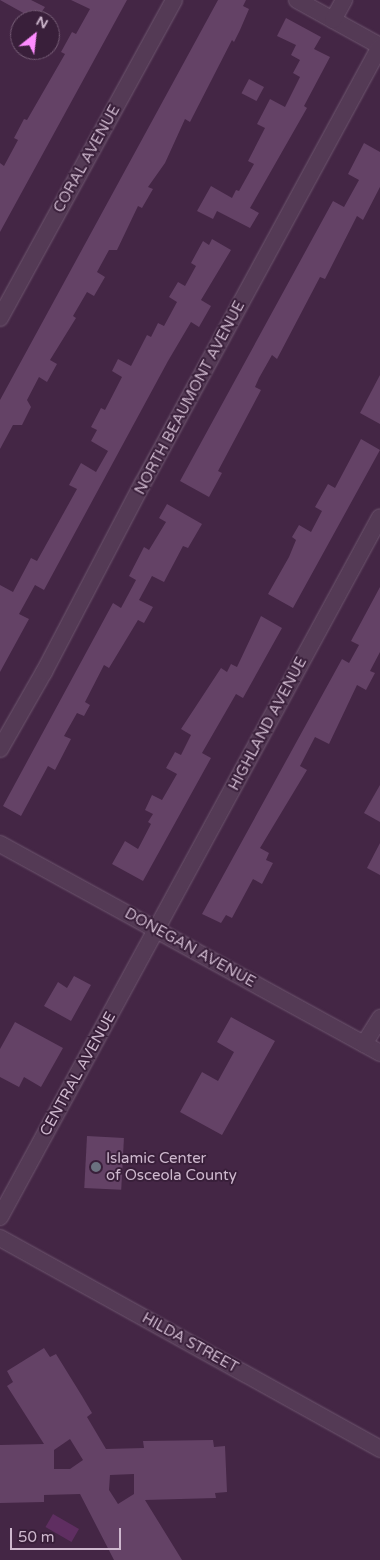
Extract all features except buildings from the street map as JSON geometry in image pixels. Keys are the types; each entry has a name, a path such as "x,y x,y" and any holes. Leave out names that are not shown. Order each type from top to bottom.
{"street":[{"name":"CORAL AVENUE","path":"0,318 174,0"},
{"path":"297,0 380,47"},
{"path":"333,20 344,0"},
{"name":"NORTH BEAUMONT AVENUE","path":"0,749 44,672 143,483 380,47"},
{"name":"HIGHLAND AVENUE","path":"157,930 380,517"},
{"name":"DONEGAN AVENUE","path":"0,844 380,1053"},
{"name":"CENTRAL AVENUE","path":"0,1217 157,930"},
{"path":"364,1044 380,1018"},
{"name":"HILDA STREET","path":"0,1238 380,1449"}],"shaded area":[{"path":"53,1514 79,1529 71,1542 46,1527"}],"place":[{"name":"Islamic Center of Osceola County","path":"96,1167"}]}
